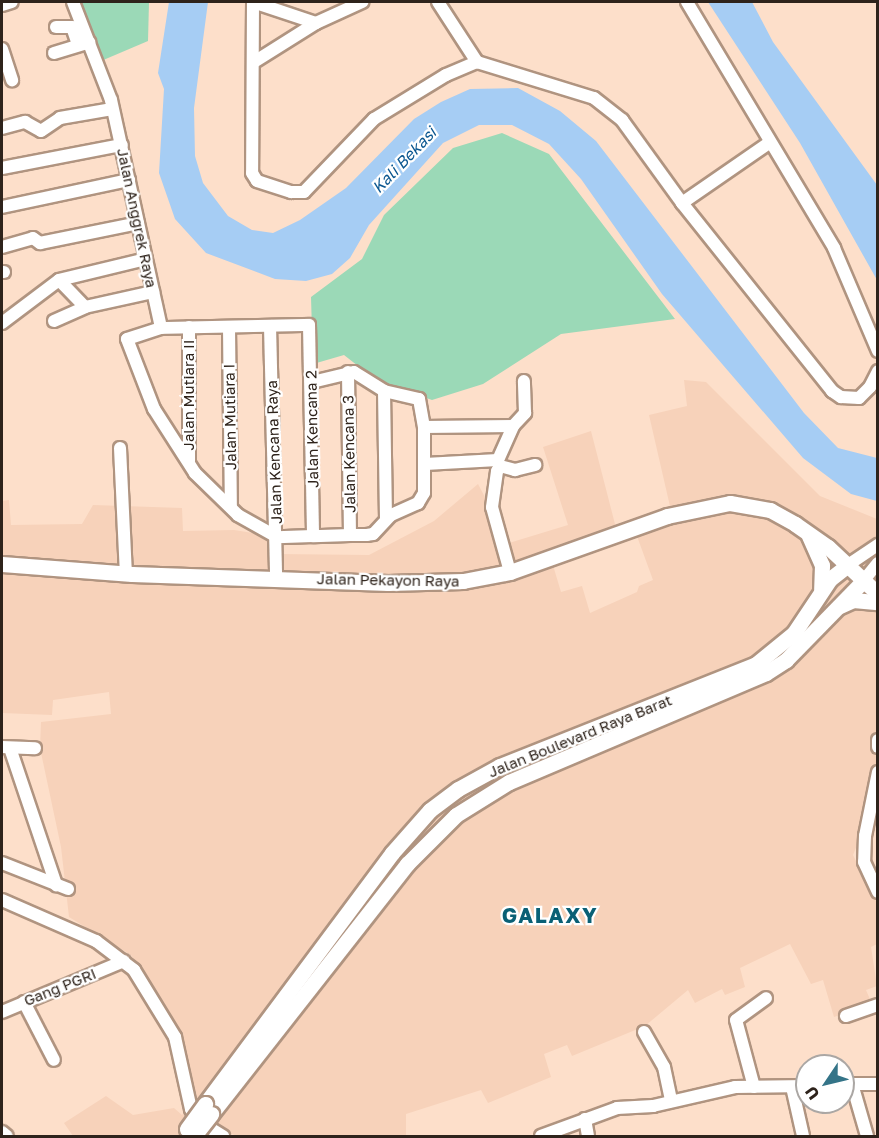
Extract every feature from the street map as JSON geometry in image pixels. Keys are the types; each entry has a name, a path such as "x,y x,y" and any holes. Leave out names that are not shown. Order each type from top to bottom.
{"main road":[{"name":"Jalan Pekayon Raya","path":"2,564 126,573 411,583 470,580 510,572 667,516 715,504 764,508 808,534 848,565 878,594"},
{"path":"808,534 822,565 821,594 835,593 836,606 853,600 878,602"},
{"name":"Jalan Boulevard Raya Barat","path":"328,954 392,853 430,810 458,789 500,766 727,685 777,650 830,579 848,565"},
{"name":"Jalan Boulevard Raya Barat","path":"188,1134 328,954 407,864 468,806 566,756 786,660 836,606 864,580"}],"street":[{"path":"2,5 12,2"},
{"name":"Jalan Anggrek Raya","path":"73,2 77,25 112,109 122,145 162,328"},
{"path":"316,23 253,2 252,176 298,194 311,187 374,119 446,75 477,62"},
{"path":"254,62 316,23 362,2"},
{"path":"438,2 477,62 606,103 682,203 832,391 841,397 859,398 870,387 878,371"},
{"path":"687,2 769,143 834,248 878,351"},
{"path":"56,27 77,25"},
{"path":"54,53 84,43"},
{"path":"2,49 12,80"},
{"path":"2,128 25,122 41,131 60,118 112,109"},
{"path":"682,203 769,143"},
{"path":"2,168 122,145"},
{"path":"2,207 129,180"},
{"path":"2,247 33,238 40,243 138,223"},
{"path":"2,323 60,278 146,259"},
{"path":"60,278 85,307"},
{"path":"54,321 85,307 153,292"},
{"name":"Jalan Kencana 2","path":"270,326 306,325 310,330 313,536"},
{"path":"270,326 162,328 130,335 127,340 136,353 145,392 195,473 256,528 277,537 373,534 386,519 418,502 424,493 424,427 420,403 416,397 384,391 360,374 348,372 312,382"},
{"name":"Jalan Kencana Raya","path":"270,326 277,537 276,578"},
{"name":"Jalan Mutiara II","path":"189,327 189,462"},
{"name":"Jalan Mutiara I","path":"228,327 231,507"},
{"name":"Jalan Kencana 3","path":"348,372 350,535"},
{"path":"425,464 498,460 513,426 525,413 524,381"},
{"path":"384,391 386,519"},
{"path":"424,427 513,426"},
{"path":"120,448 126,573"},
{"path":"510,572 492,507 497,471 500,466 515,470 535,465"},
{"path":"848,565 878,545"},
{"path":"864,580 878,563"},
{"path":"878,740 878,747"},
{"path":"3,860 62,887 6,748 35,748"},
{"path":"878,772 865,836 864,862 878,892"},
{"path":"2,900 96,941 124,962 152,994 171,1028 197,1120 223,1137"},
{"name":"Gang PGRI","path":"2,1009 124,962"},
{"path":"754,1087 736,1020 766,998"},
{"path":"24,1002 54,1060"},
{"path":"846,1016 878,1005"},
{"path":"644,1032 664,1067 671,1101"},
{"path":"855,1084 878,1084"},
{"path":"541,1137 617,1108 643,1108 735,1087 795,1087"},
{"path":"792,1087 803,1137"},
{"path":"855,1104 867,1137"},
{"path":"585,1119 588,1137"},
{"path":"2,1132 7,1137"}],"shaded area":[{"path":"684,380 706,382 820,496 877,519 877,765 862,833 853,855 877,903 877,944 871,947 877,986 866,990 872,1004 834,1017 823,980 811,984 790,944 740,968 745,987 725,995 722,989 695,1003 688,990 645,1026 572,1056 567,1045 544,1054 551,1077 488,1103 481,1090 406,1114 406,1136 237,1136 216,1128 207,1136 73,1136 64,1123 106,1096 133,1115 174,1108 182,1115 194,1100 159,1002 131,955 69,917 61,847 40,748 41,722 111,714 109,692 53,700 52,715 2,713 2,501 9,500 11,525 82,524 93,505 182,508 183,531 234,530 279,537 277,554 369,555 434,521 478,484 509,543 568,525 543,447 591,431 616,528 570,543 552,562 561,592 582,586 590,613 637,592 639,586 653,580 634,528 672,515 649,415 687,406"}],"green space":[{"path":"77,2 149,2 148,41 101,61"},
{"path":"502,133 549,154 675,319 561,334 483,384 432,400 376,380 344,355 313,364 311,297 362,259 384,215 453,148"}],"water":[{"name":"Kali Bekasi","path":"169,2 208,2 194,108 195,156 203,183 228,216 252,230 273,233 300,220 346,188 414,119 441,102 470,89 518,88 560,111 596,141 804,413 838,448 877,458 877,501 851,494 803,458 662,294 581,179 549,144 512,125 479,125 443,143 369,225 350,258 332,274 306,281 275,279 206,253 175,219 159,173 164,89 158,73"},
{"path":"708,2 752,2 773,42 877,185 877,280 800,143"}],"district":[{"name":"GALAXY","path":"550,915"}]}
